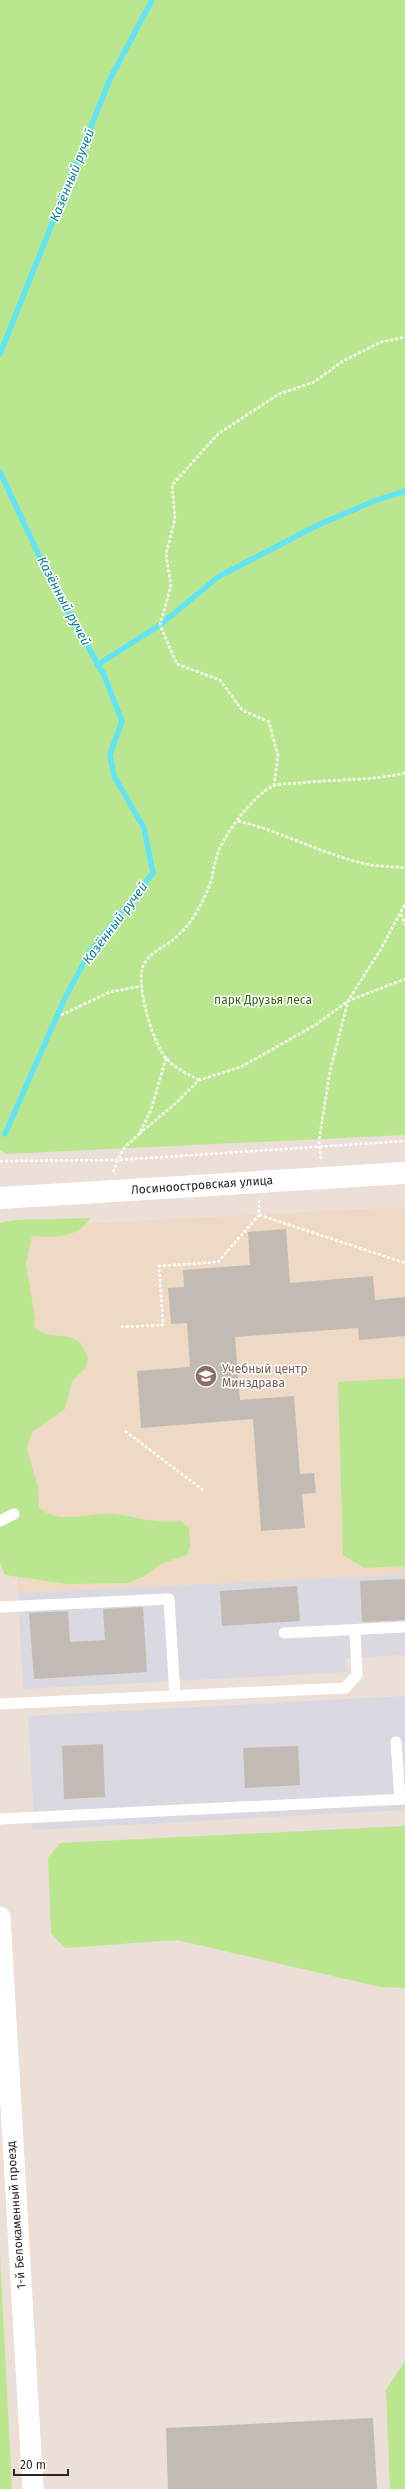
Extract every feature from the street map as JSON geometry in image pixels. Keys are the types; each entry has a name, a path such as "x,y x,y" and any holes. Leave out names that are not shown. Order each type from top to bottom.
{"street":[{"name":"Лосиноостровская улица","path":"0,1198 405,1173"},
{"name":"1-й Белокаменный проезд","path":"0,1917 33,2489"}],"lane":[{"path":"0,1521 14,1514"},
{"path":"0,1607 169,1599 175,1696"},
{"path":"284,1633 405,1627"},
{"path":"0,1704 344,1688 357,1675 355,1630"},
{"path":"0,1819 402,1799 396,1742"}],"path":[{"path":"274,786 278,756 269,722 242,710 220,680 177,664 160,625 171,586 166,554 175,519 172,485 218,434 279,394 314,382 343,361 381,342 405,337"},
{"path":"199,1080 179,1069 166,1058 151,1032 142,986 143,965 152,954 176,938 195,916 211,885 219,850 238,821 252,801 274,786 338,779 377,779 405,773"},
{"path":"238,821 261,827 300,843 364,864 405,868"},
{"path":"323,1178 319,1146 330,1071 348,1001 401,914 405,904"},
{"path":"401,914 405,926"},
{"path":"118,1160 123,1149 176,1103 199,1080 241,1067 315,1025 348,1001 405,979"},
{"path":"60,1015 110,992 142,986"},
{"path":"139,1134 151,1110 166,1058"},
{"path":"0,1161 118,1160 405,1141"},
{"path":"121,1327 163,1325 159,1266 218,1262 259,1215 405,1263"},
{"path":"125,1431 203,1490"}],"shaded area":[{"name":"Учебный центр Минздрава","path":"405,1207 405,1574 18,1593 0,1228"},
{"path":"405,1574 405,1655 346,1658 347,1672 23,1689 18,1593"},
{"path":"405,1696 405,1810 32,1830 34,1816 28,1716"}],"green space":[{"name":"парк Друзья леса","path":"0,0 405,0 405,1135 6,1154 0,1150"},
{"path":"90,1218 79,1230 72,1233 48,1237 32,1236 26,1264 35,1318 34,1327 45,1334 74,1339 82,1345 88,1358 86,1368 72,1381 65,1409 33,1431 29,1440 27,1449 38,1487 39,1507 47,1513 64,1517 113,1514 163,1522 181,1521 189,1528 190,1546 187,1555 160,1564 145,1576 128,1583 68,1584 5,1575 0,1562 0,1223 14,1220"},
{"path":"405,1378 405,1566 364,1568 343,1555 338,1382"},
{"path":"405,1826 405,1988 380,1987 177,1940 65,1948 51,1933 48,1858 60,1843"},
{"path":"0,2255 12,2489 0,2489"},
{"path":"405,2361 405,2489 390,2489 386,2390"}],"building":[{"path":"286,1229 290,1283 373,1276 375,1300 405,1297 405,1336 359,1340 358,1328 235,1337 240,1400 294,1396 300,1474 314,1473 316,1493 302,1494 305,1528 261,1531 253,1419 141,1428 137,1371 190,1367 187,1323 171,1324 168,1288 184,1287 183,1270 250,1265 248,1232"},
{"path":"405,1579 405,1620 362,1622 360,1581"},
{"path":"297,1586 300,1621 222,1626 220,1591"},
{"path":"143,1607 147,1672 34,1679 29,1613 68,1611 70,1642 105,1640 103,1609"},
{"path":"103,1744 105,1797 64,1799 62,1746"},
{"path":"298,1746 300,1785 245,1788 243,1748"},
{"path":"373,2418 377,2489 168,2489 166,2428"}],"waterway":[{"name":"Казённый ручей","path":"0,354 110,79 152,0"},
{"name":"Казённый ручей","path":"0,472 50,579 104,675 122,721 110,755 114,776 144,828 153,873 89,953 65,998 5,1134"},
{"path":"97,665 160,625 218,577 316,526 374,501 405,491"}],"place":[{"name":"Учебный центр Минздрава","path":"206,1376"}]}
